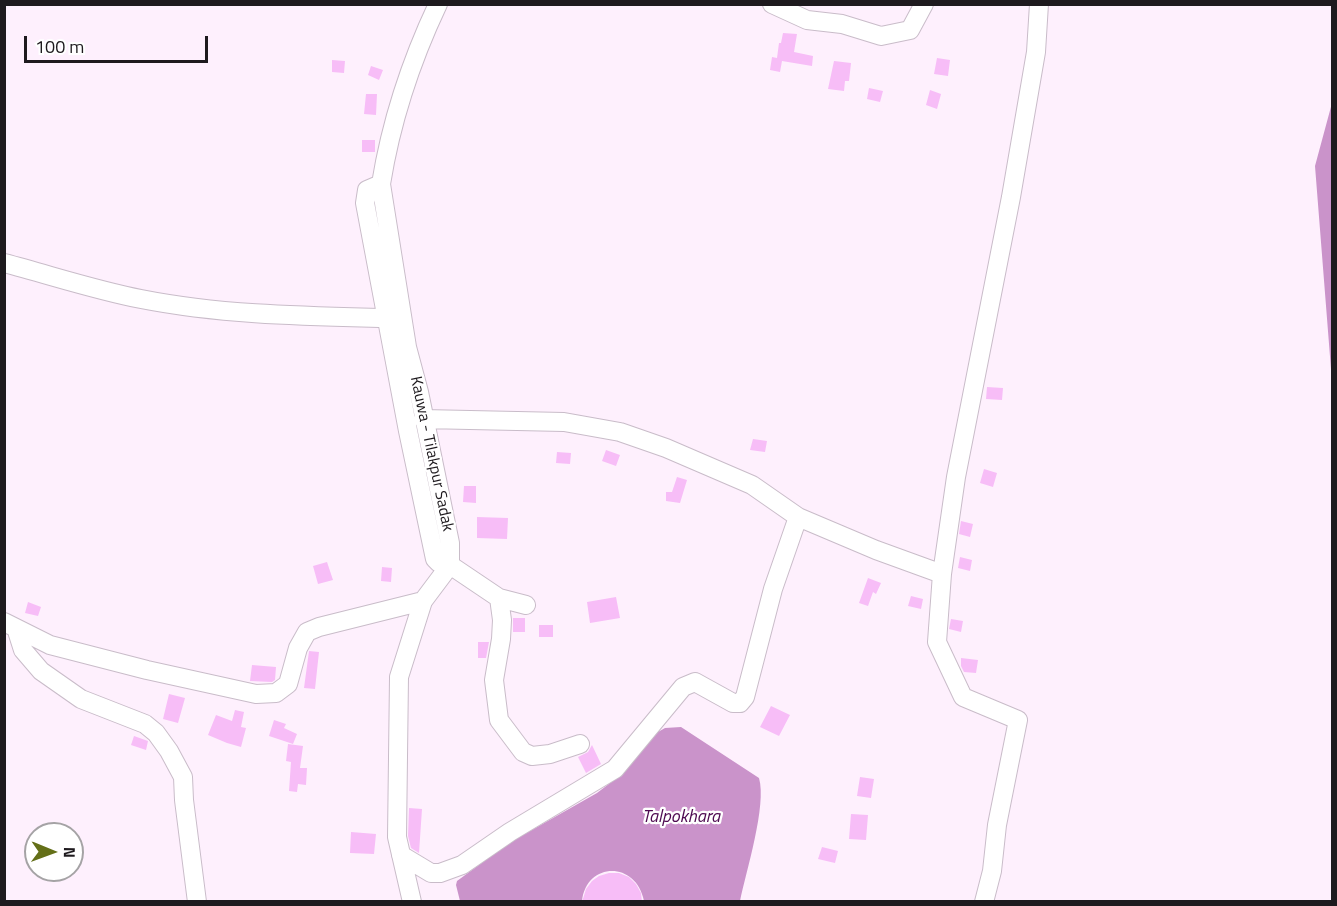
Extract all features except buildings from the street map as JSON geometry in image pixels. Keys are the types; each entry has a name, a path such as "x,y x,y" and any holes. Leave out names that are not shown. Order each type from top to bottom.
{"street":[{"name":"Kauwa - Tilakpur Sadak","path":"438,4 421,40 402,95 381,184 403,327 419,392 450,543 450,565"},
{"path":"772,4 807,20 842,24 880,36 910,30 924,4"},
{"path":"984,902 992,871 997,825 1018,720 963,697 937,642 942,574 958,466 1011,197 1036,52 1039,4"},
{"path":"381,184 374,185 367,190 365,203 435,559 439,564 450,565 499,598 526,605"},
{"path":"4,263 140,299 217,311 318,317 386,318"},
{"path":"423,418 564,422 620,432 666,448 752,485 798,517 876,550 942,574"},
{"path":"400,855 431,873 440,873 462,866 510,832 615,769 683,687 694,682 733,703 740,703 745,697 773,589 798,517"},
{"path":"412,902 397,837 399,676 423,601 450,565"},
{"path":"499,598 502,620 501,639 494,680 499,720 523,752 532,756 550,754 580,744"},
{"path":"10,626 50,645 136,667 256,693 276,693 288,684 298,648 307,632 423,601"},
{"path":"10,626 23,650 41,671 81,699 145,724 156,733 169,751 183,777 197,902"}],"water":[{"path":"1332,103 1332,382 1315,166"},
{"name":"Talpokhara","path":"681,727 759,778 761,790 758,821 740,901 644,901 632,878 612,871 601,873 592,879 585,888 582,901 460,901 457,881 509,843 597,793 618,777 658,732 665,728"}]}
